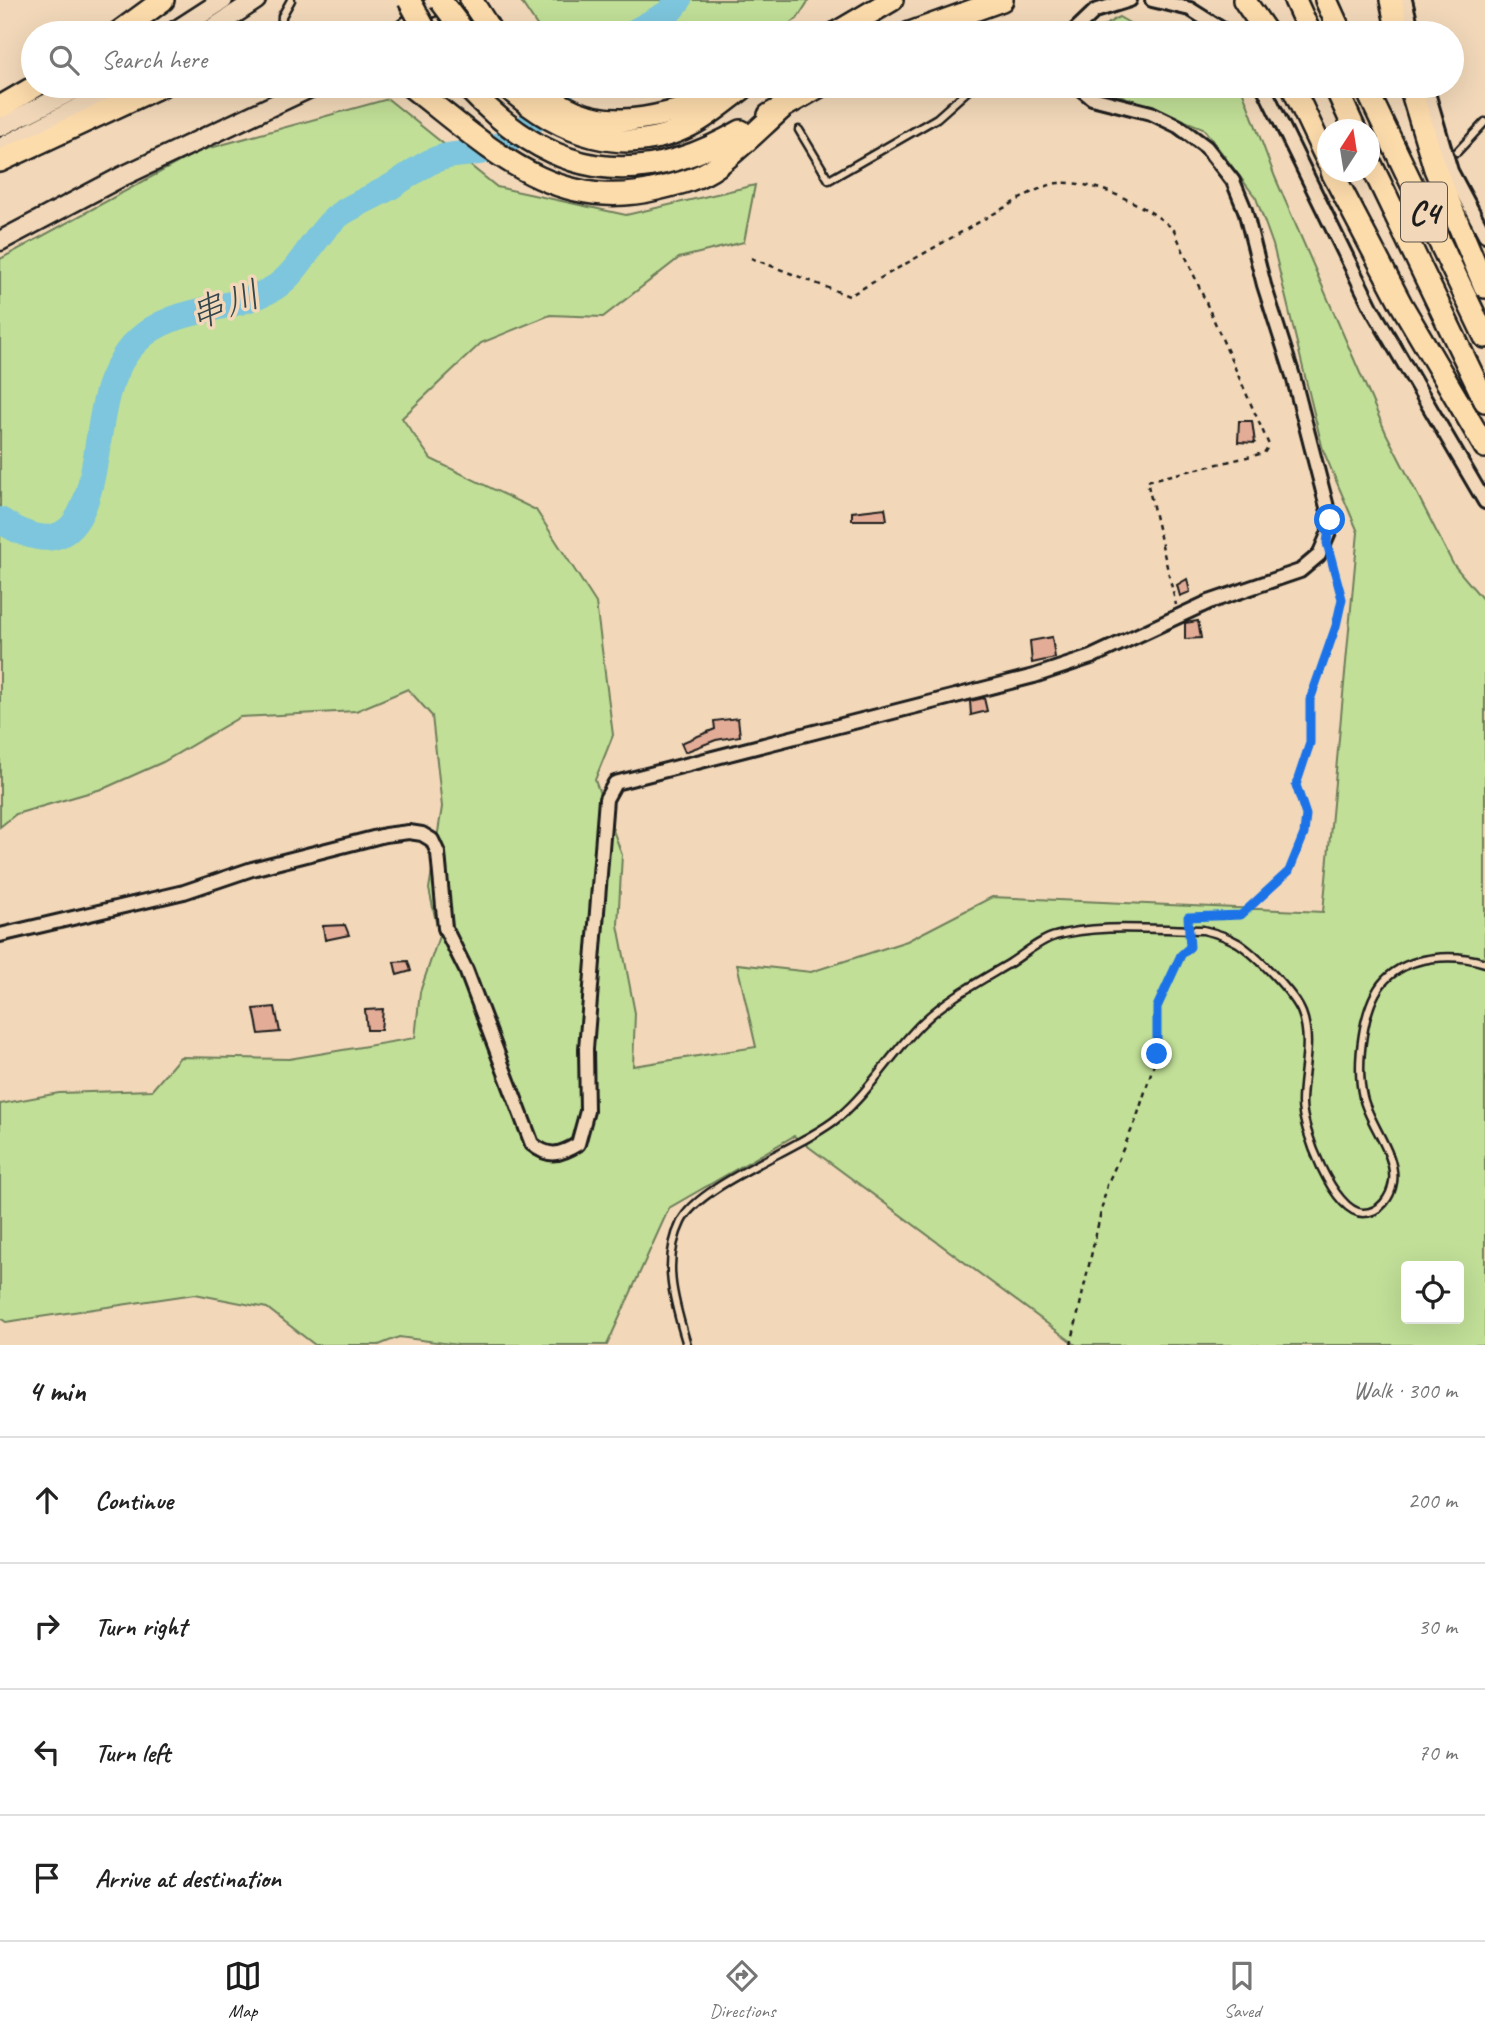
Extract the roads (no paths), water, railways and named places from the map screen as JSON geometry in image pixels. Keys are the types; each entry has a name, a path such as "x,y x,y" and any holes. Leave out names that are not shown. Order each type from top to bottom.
{"highway":[{"path":"134,21 163,0"},
{"path":"409,0 420,21"},
{"path":"440,0 456,21"},
{"path":"471,0 484,21"},
{"path":"931,21 967,0"},
{"path":"943,21 1002,0"},
{"path":"1244,0 1259,21"},
{"path":"1295,0 1305,21"},
{"path":"1326,0 1336,21"},
{"path":"1391,0 1395,21"},
{"path":"856,21 887,2"},
{"path":"0,107 21,95"},
{"path":"0,161 135,98"},
{"path":"425,98 497,155 551,183 585,192 622,194 651,190 689,169"},
{"path":"479,98 513,131 539,147 573,160 607,167 689,169 716,167 781,109 800,98"},
{"path":"520,98 542,116 587,135 625,140 674,122 724,98"},
{"path":"554,98 571,110 597,118 674,122"},
{"path":"1298,98 1317,139"},
{"path":"1340,98 1350,119"},
{"name":"C4","path":"1371,98 1485,337"},
{"path":"1414,98 1435,169 1485,287"},
{"path":"1337,182 1401,304 1484,446"},
{"name":"C4","path":"1380,182 1485,401"}],"main road":[{"path":"191,21 223,0"},
{"path":"224,21 256,0"},
{"path":"414,21 440,0"},
{"path":"0,128 59,98"},
{"path":"0,148 98,98"},
{"path":"0,241 130,172 288,98"}],"street":[{"path":"1085,21 1095,11 1130,0"},
{"path":"1152,0 1190,9 1209,21"},
{"path":"1405,0 1410,21"},
{"path":"0,935 184,892 252,869 385,835 409,832 422,834 432,840 438,853 445,928 466,970 532,1144 544,1154 560,1154 578,1144 587,1111 586,1049 606,799 615,783 1034,676 1091,657 1209,602 1300,572 1319,555 1327,543 1328,511 1293,376 1238,190 1206,147 1178,127 1151,113 1101,102 1095,98"},
{"path":"1269,98 1371,307 1485,502"},
{"path":"1430,98 1451,171 1485,235"}],"lane":[{"path":"282,21 291,0"},
{"path":"799,130 829,180 937,118 960,98"},
{"path":"1457,152 1485,122"},
{"path":"687,1345 669,1272 676,1234 689,1211 724,1185 788,1151 837,1119 863,1095 921,1024 946,1002 1052,936 1077,931 1203,930 1220,934 1241,945 1291,994 1302,1012 1307,1037 1302,1104 1306,1128 1335,1193 1347,1207 1361,1213 1374,1212 1388,1199 1394,1180 1389,1160 1363,1100 1359,1072 1362,1042 1373,1000 1385,980 1410,964 1447,956 1485,963"}],"waterway":[{"name":"串川","path":"654,21 668,13 679,0"},
{"name":"串川","path":"0,520 34,536 58,536 75,522 86,499 112,379 128,351 152,329 185,315 240,302 274,288 294,270 325,228 345,211 431,162 443,157 484,151 508,141 554,98"}]}
